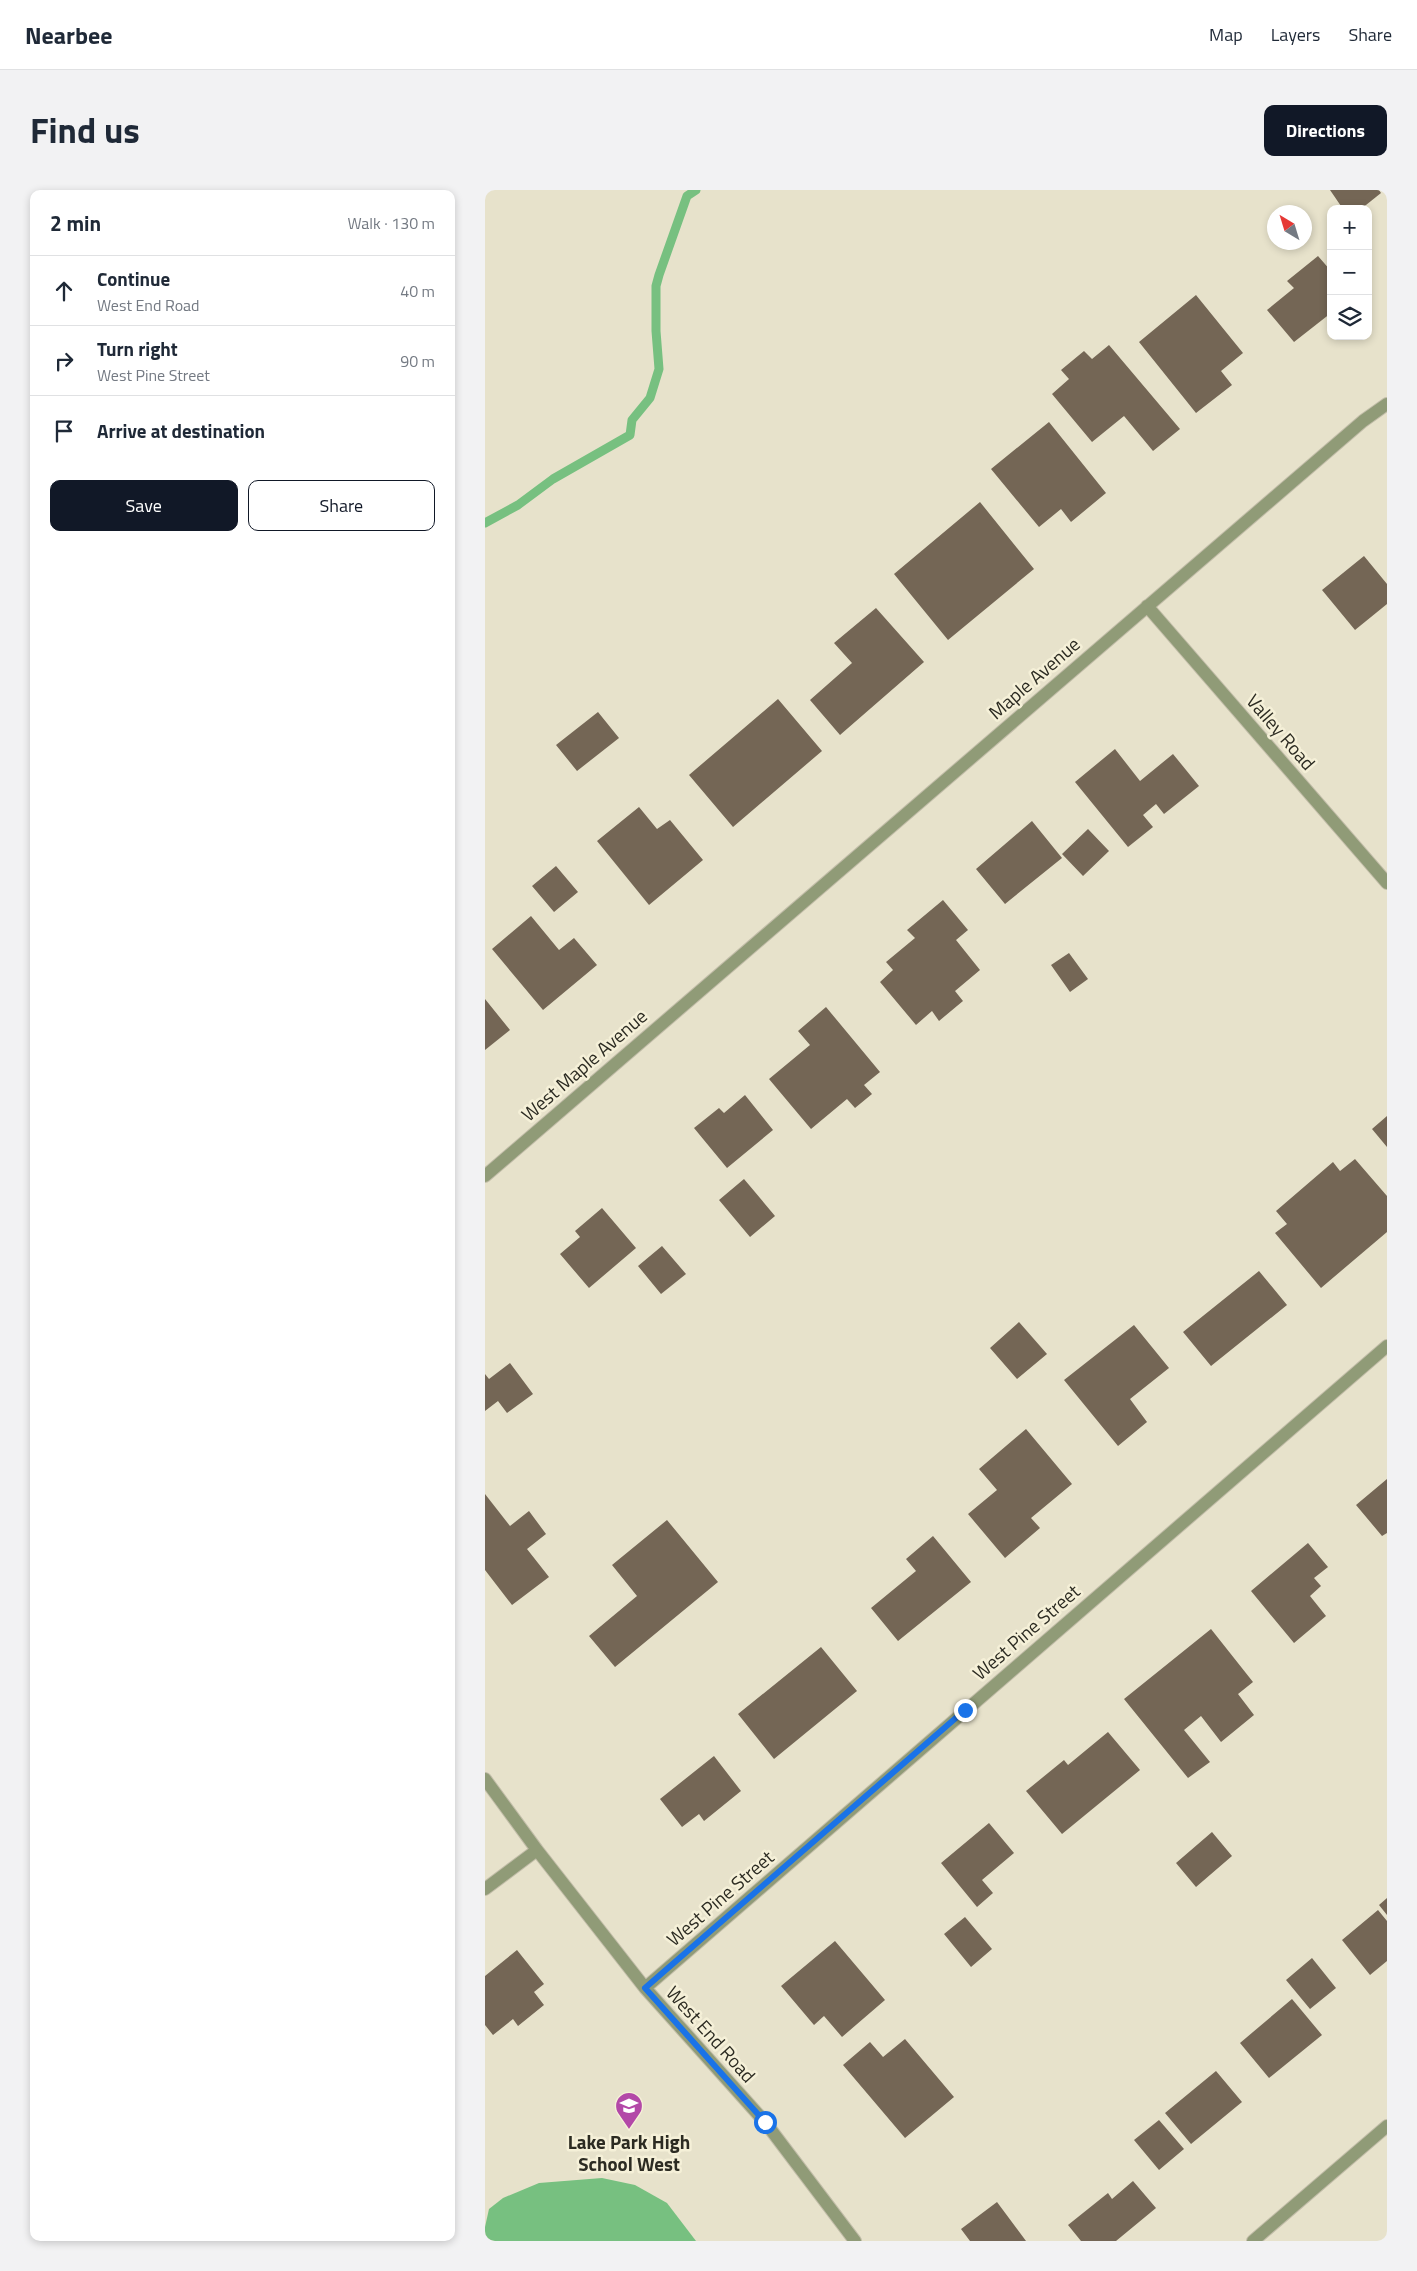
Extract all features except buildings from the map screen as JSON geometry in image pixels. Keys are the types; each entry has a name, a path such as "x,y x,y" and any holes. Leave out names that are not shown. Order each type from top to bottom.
{"street":[{"name":"Maple Avenue","path":"707,983 1363,421 1387,404"},
{"name":"Valley Road","path":"1147,606 1387,883"},
{"name":"West Maple Avenue","path":"485,1176 707,983"},
{"name":"West Pine Street","path":"645,1988 1387,1346"},
{"name":"West End Road","path":"485,1779 537,1850 645,1988 765,2122 855,2241"},
{"path":"485,1888 537,1850"},
{"path":"1253,2241 1387,2126"}],"shaded area":[{"path":"602,2178 635,2185 667,2203 696,2241 485,2241 485,2227 489,2209 503,2198 539,2183"}],"waterway":[{"path":"485,523 518,505 553,479 630,435 632,420 650,398 659,369 656,331 656,286 687,196 696,190"}],"place":[{"name":"Lake Park High School West","path":"629,2130"}],"route":[{"path":"765,2122 645,1988 965,1710"}]}
